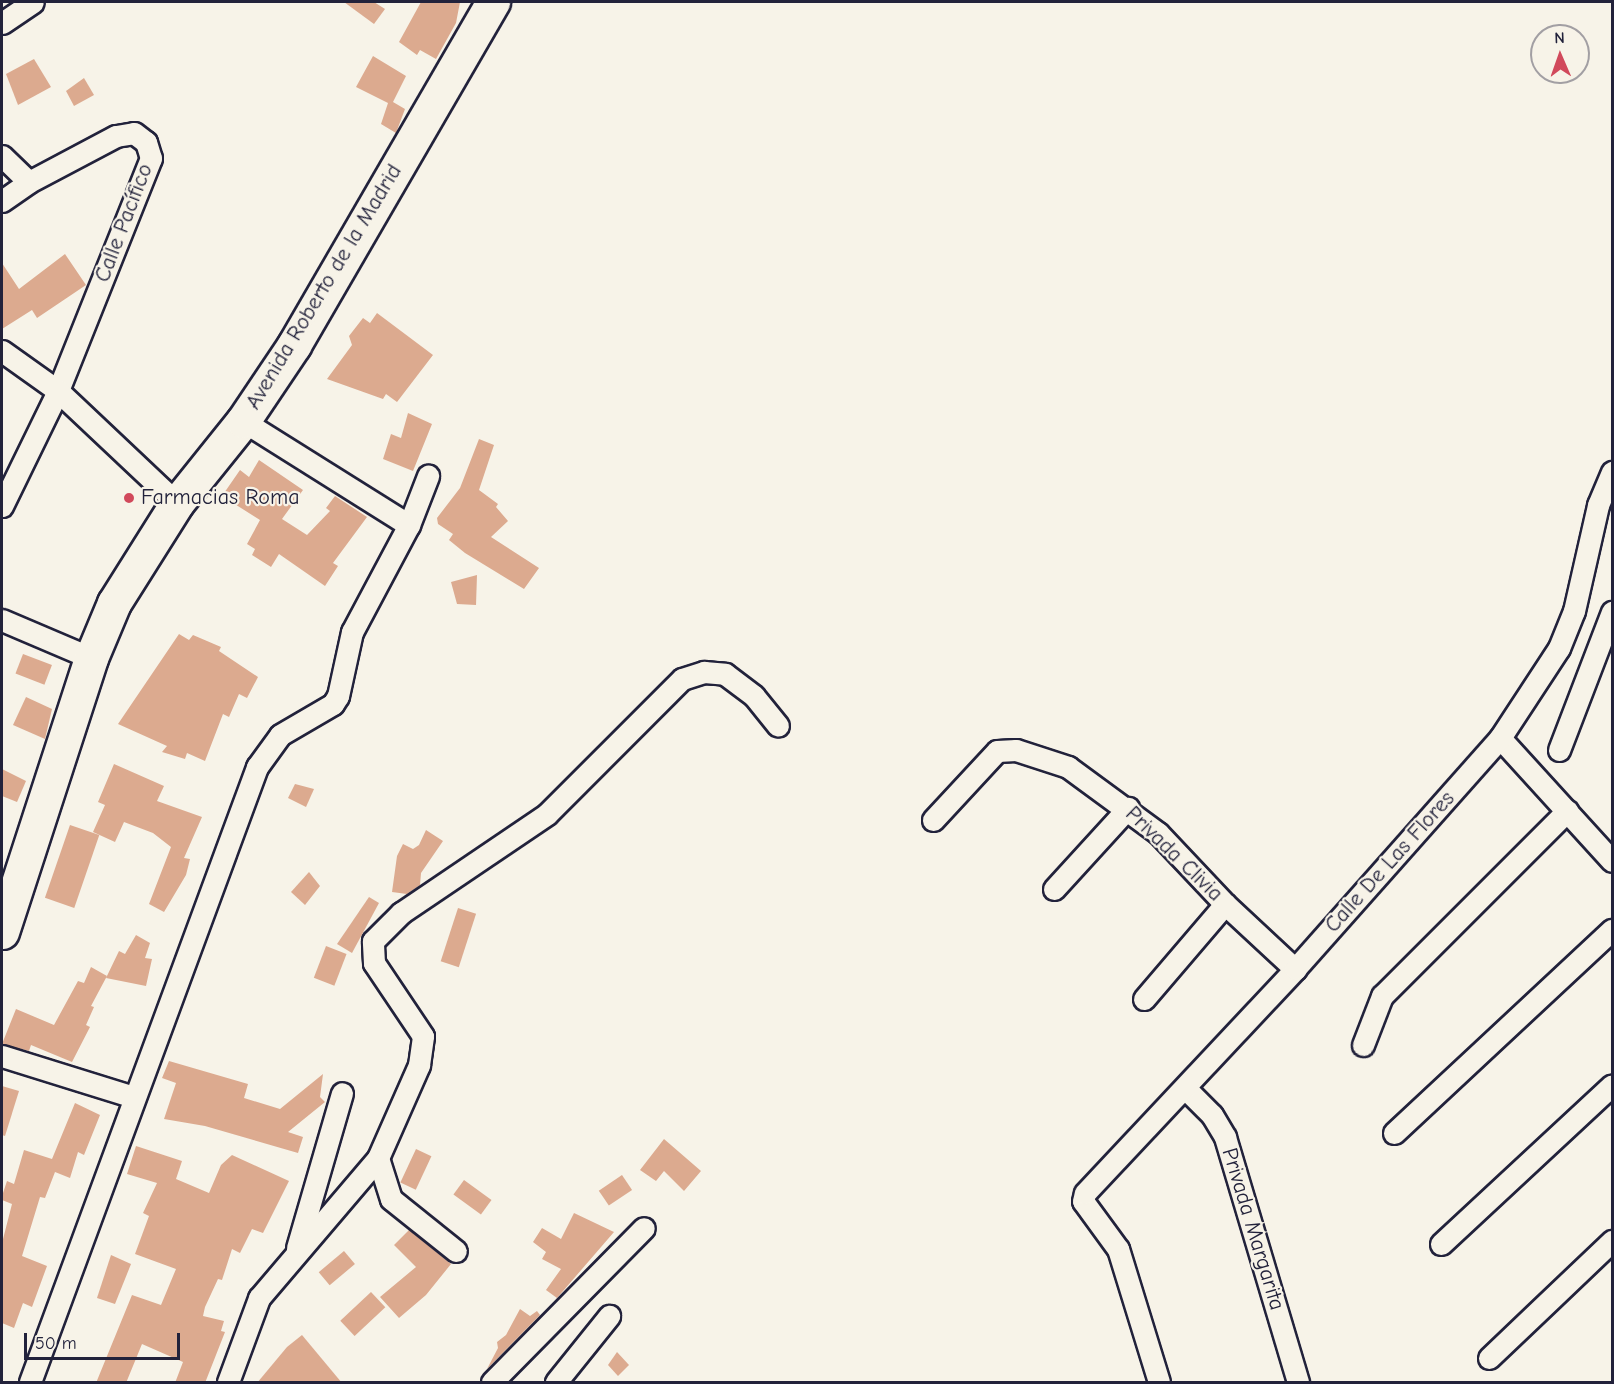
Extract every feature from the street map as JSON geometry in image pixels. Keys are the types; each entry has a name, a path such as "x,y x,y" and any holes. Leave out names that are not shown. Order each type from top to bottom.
{"main road":[{"name":"Avenida Roberto de la Madrid","path":"2,932 90,658 114,603 177,502 243,421 294,345 493,2"}],"street":[{"path":"2,23 33,2"},
{"name":"Calle Pacífico","path":"2,201 29,182 116,136 134,133 146,142 151,158 58,391 2,506"},
{"path":"2,156 29,182"},
{"path":"2,351 58,391 177,502"},
{"path":"243,421 409,525"},
{"name":"Calle De Las Flores","path":"1159,1383 1118,1249 1083,1201 1085,1193 1295,969 1500,738 1559,648 1574,610 1598,505 1612,472"},
{"path":"30,1383 257,767 280,735 333,704 338,696 352,632 409,525 428,476"},
{"path":"1559,750 1612,612"},
{"path":"2,620 90,658"},
{"path":"228,1383 259,1298 378,1158 419,1065 423,1036 393,987 374,963 373,941 401,913 547,814 682,679 704,672 725,674 754,696 777,726"},
{"path":"1500,738 1612,861"},
{"name":"Privada Clivia","path":"933,820 997,751 1006,748 1068,767 1128,808 1158,833 1226,904 1295,969"},
{"path":"1054,889 1128,808"},
{"path":"1363,1045 1382,996 1567,811"},
{"path":"1143,999 1226,904"},
{"path":"1394,1133 1612,930"},
{"path":"2,1056 134,1098"},
{"path":"1441,1244 1612,1084"},
{"name":"Privada Margarita","path":"1185,1088 1212,1115 1225,1137 1298,1383"},
{"path":"294,1256 342,1093"},
{"path":"378,1158 391,1199 456,1251"},
{"path":"492,1383 644,1228"},
{"path":"1489,1358 1612,1241"},
{"path":"556,1383 609,1316"}],"building":[{"path":"344,2 374,2 385,9 374,24"},
{"path":"421,2 460,2 456,23 436,59 420,50 417,55 399,42"},
{"path":"373,56 406,76 393,102 405,109 396,133 381,124 388,103 356,87"},
{"path":"34,59 51,87 18,105 6,74"},
{"path":"84,78 94,95 74,106 66,91"},
{"path":"65,254 86,285 37,318 32,310 2,329 2,263 19,289"},
{"path":"377,313 433,355 397,402 386,394 383,399 327,379 352,345 349,336 363,318 370,323"},
{"path":"408,413 432,424 413,471 383,459 391,434 401,438"},
{"path":"479,439 494,445 479,490 498,504 496,507 508,521 491,537 539,568 524,589 465,553 449,540 453,534 438,524 437,518 460,488"},
{"path":"259,460 303,490 282,519 307,535 330,511 326,508 335,496 367,517 333,563 338,566 325,586 279,554 271,567 252,555 255,549 247,544 260,520 222,496 240,470 249,477"},
{"path":"477,575 476,605 457,604 451,582"},
{"path":"179,634 189,640 193,635 221,647 219,651 258,677 247,698 239,694 229,717 223,714 205,761 187,753 185,759 162,752 167,746 118,724"},
{"path":"23,654 52,665 44,685 15,674"},
{"path":"26,697 52,709 45,739 13,725"},
{"path":"114,764 164,786 157,801 202,817 184,858 190,859 186,875 164,912 149,904 171,847 153,833 124,822 115,842 93,832 105,805 98,802"},
{"path":"2,769 26,781 17,802 2,796"},
{"path":"295,784 314,789 306,807 288,798"},
{"path":"70,825 99,835 74,908 45,898"},
{"path":"426,830 443,841 421,873 420,885 407,894 392,892 397,856 403,844 413,849 419,845"},
{"path":"309,872 320,886 305,905 291,892"},
{"path":"369,897 379,903 352,953 337,944"},
{"path":"458,908 476,914 459,967 441,961"},
{"path":"136,935 150,943 145,958 152,959 146,986 106,978 119,951 125,954"},
{"path":"326,946 347,954 334,986 314,978"},
{"path":"91,967 107,976 91,1006 94,1007 86,1025 90,1027 72,1062 31,1045 29,1051 2,1044 16,1009 54,1025 78,981 84,983"},
{"path":"169,1061 248,1084 244,1098 280,1109 323,1074 320,1097 325,1102 288,1132 303,1137 298,1153 205,1126 164,1119 176,1083 162,1078"},
{"path":"2,1086 19,1091 5,1136 2,1135"},
{"path":"75,1103 100,1115 84,1155 78,1152 70,1178 55,1172 45,1198 40,1197 22,1256 47,1266 32,1307 23,1303 14,1328 2,1323 2,1243 12,1204 2,1200 2,1196 7,1181 14,1184 24,1150 52,1159"},
{"path":"664,1139 701,1171 684,1191 664,1171 656,1181 640,1170"},
{"path":"136,1146 182,1161 176,1179 209,1193 221,1165 232,1155 289,1181 263,1233 252,1229 240,1253 232,1249 222,1280 218,1279 205,1307 203,1316 224,1321 221,1331 225,1332 205,1383 175,1383 183,1362 142,1344 126,1383 96,1383 132,1295 161,1305 176,1269 135,1254 149,1216 143,1213 157,1183 127,1174"},
{"path":"416,1149 431,1156 416,1190 400,1183"},
{"path":"622,1175 632,1190 609,1206 599,1191"},
{"path":"464,1180 492,1200 481,1215 453,1195"},
{"path":"574,1213 614,1232 557,1298 546,1290 561,1269 542,1259 546,1252 533,1242 542,1228 561,1239"},
{"path":"409,1230 451,1264 426,1295 399,1318 380,1297 416,1267 394,1245"},
{"path":"344,1251 355,1264 330,1285 319,1272"},
{"path":"111,1255 131,1264 115,1304 97,1298"},
{"path":"371,1292 385,1307 355,1336 340,1321"},
{"path":"520,1309 530,1316 537,1311 540,1315 487,1369 498,1348 497,1342 506,1335"},
{"path":"302,1335 342,1383 257,1383 287,1347"},
{"path":"617,1352 629,1365 618,1376 608,1365"}],"place":[{"name":"Farmacias Roma","path":"129,498"}]}
